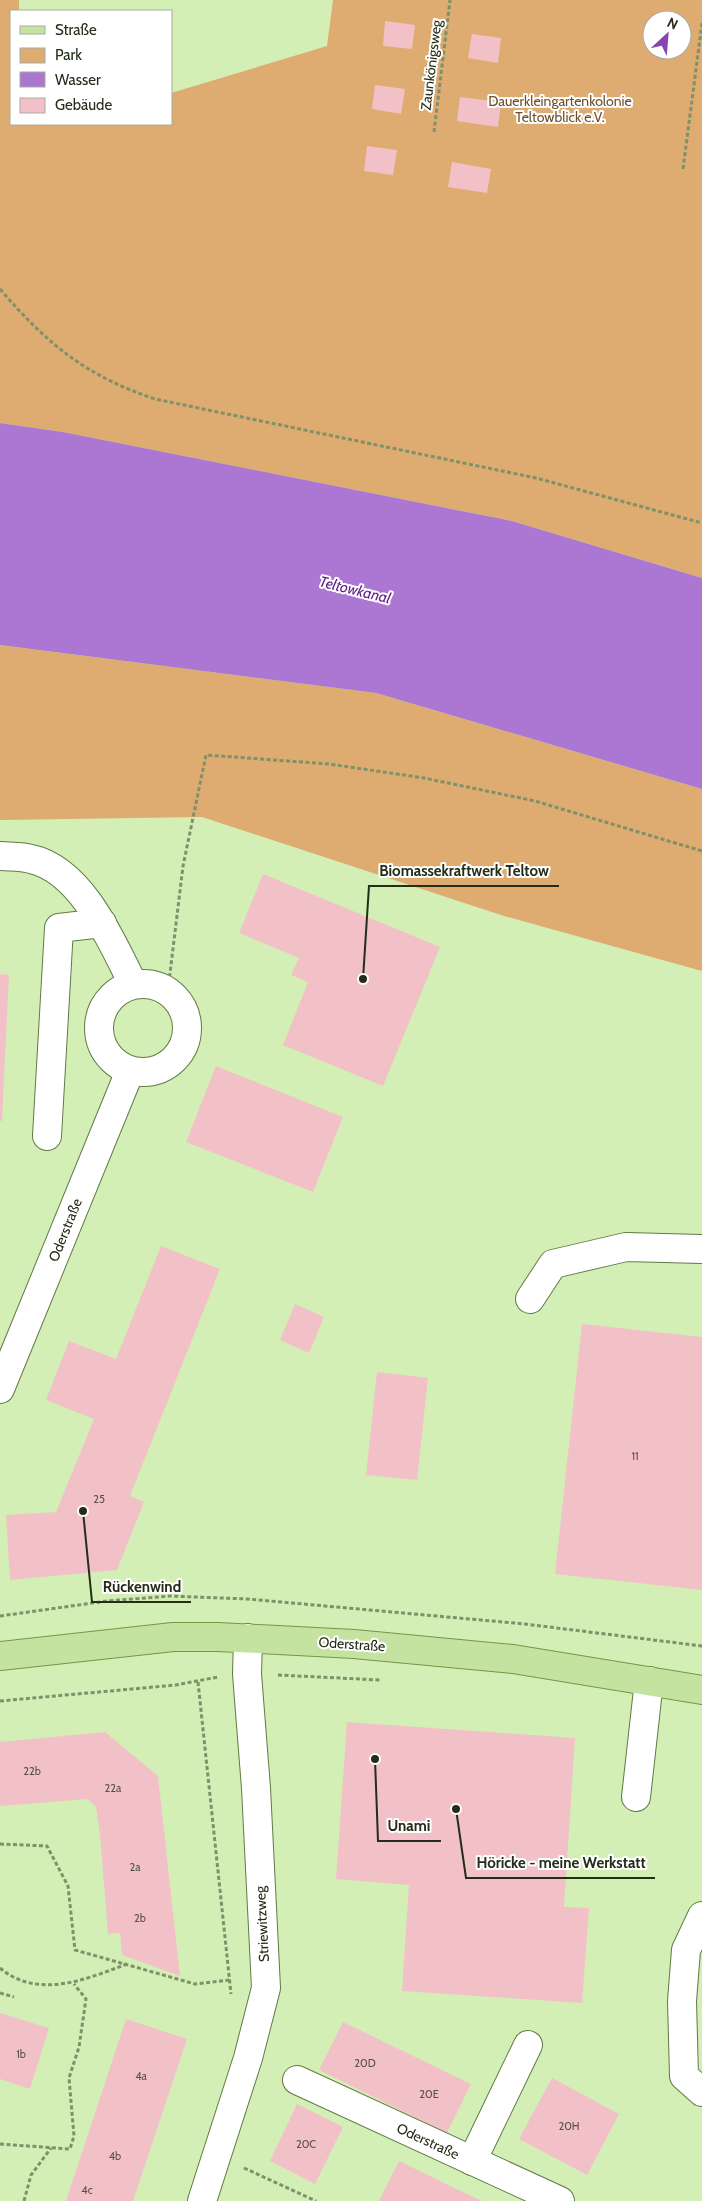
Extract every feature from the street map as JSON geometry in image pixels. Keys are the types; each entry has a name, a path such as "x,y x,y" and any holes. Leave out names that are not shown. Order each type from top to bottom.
{"main road":[{"name":"Oderstraße","path":"0,1656 173,1637 248,1638 354,1644 513,1659 702,1690"}],"street":[{"path":"0,856 32,859 63,874 102,923 133,984"},
{"path":"46,1136 59,928 102,923"},
{"path":"133,984 152,984 168,990 186,1012 189,1025 188,1038 180,1056 163,1069 148,1073 130,1071 114,1062 101,1043 98,1028 106,1004 122,988 133,984"},
{"name":"Oderstraße","path":"0,1389 130,1071"},
{"path":"530,1299 553,1264 626,1247 702,1249"},
{"name":"Striewitzweg","path":"202,2201 248,2058 266,1988 256,1788 247,1674 248,1638"},
{"path":"636,1797 649,1681"},
{"path":"702,1916 686,1950 682,2001 684,2076 702,2092"},
{"path":"472,2161 528,2045"},
{"name":"Oderstraße","path":"297,2080 560,2201"}],"path":[{"name":"Zaunkönigsweg","path":"434,132 450,0"},
{"path":"683,169 702,23"},
{"path":"0,289 27,320 56,347 79,364 121,388 155,400 536,478 702,523"},
{"path":"168,990 183,866 206,755 329,764 424,778 535,800 702,851"},
{"path":"0,1616 107,1601 170,1596 248,1599 525,1624 702,1646"},
{"path":"247,1674 381,1680"},
{"path":"0,1701 198,1682 231,1998"},
{"path":"0,1844 47,1846 68,1886 75,1950 195,1984 229,1980"},
{"path":"0,1968 6,1974 36,1984 74,1984 128,1964"},
{"path":"0,2144 70,2149 74,2136 69,2078 79,2047 86,1999 74,1984"},
{"path":"0,1993 14,1997"},
{"path":"24,2201 31,2175 52,2148"},
{"path":"217,2156 316,2201"}],"green space":[{"name":"Dauerkleingartenkolonie Teltowblick e.V.","path":"0,0 19,0 19,10 10,10 10,125 172,125 172,93 327,46 333,0 702,0 702,578 512,521 63,432 0,423"},
{"path":"0,645 376,693 702,789 702,971 504,916 202,817 0,820"}],"water":[{"name":"Teltowkanal","path":"0,423 63,432 512,521 702,578 702,789 376,693 0,645"}],"building":[{"path":"385,21 415,25 412,49 383,46"},
{"path":"472,34 501,38 498,63 468,58"},
{"path":"375,85 405,89 401,114 372,109"},
{"path":"460,97 501,102 498,127 457,121"},
{"path":"367,146 397,150 393,175 364,171"},
{"path":"452,162 491,169 487,193 448,187"},
{"path":"263,874 440,947 383,1086 283,1045 308,982 291,975 299,958 239,933"},
{"path":"0,974 9,975 2,1121 0,1121"},
{"path":"216,1066 343,1117 313,1192 186,1142"},
{"path":"161,1246 220,1269 130,1496 144,1502 117,1570 10,1580 6,1515 56,1512 94,1419 46,1400 69,1341 116,1359"},
{"path":"295,1304 324,1317 309,1353 280,1340"},
{"path":"582,1324 702,1337 702,1590 555,1574"},
{"path":"377,1372 428,1378 417,1480 366,1475"},
{"path":"347,1722 575,1738 564,1907 589,1908 582,2003 402,1991 409,1885 336,1879"},
{"path":"105,1732 158,1776 180,1976 122,1955 120,1933 108,1934 96,1807 88,1799 0,1806 0,1742"},
{"path":"0,2013 49,2028 30,2089 0,2079"},
{"path":"126,2019 187,2039 133,2201 66,2201"},
{"path":"343,2022 471,2084 447,2133 319,2070"},
{"path":"552,2078 619,2114 587,2175 519,2139"},
{"path":"297,2104 343,2127 315,2184 270,2161"},
{"path":"399,2161 467,2194 482,2201 379,2201"}],"place":[{"name":"Biomassekraftwerk Teltow","path":"363,979"},
{"name":"Rückenwind","path":"83,1511"},
{"name":"Unami","path":"375,1759"},
{"name":"Höricke - meine Werkstatt","path":"456,1809"}]}
